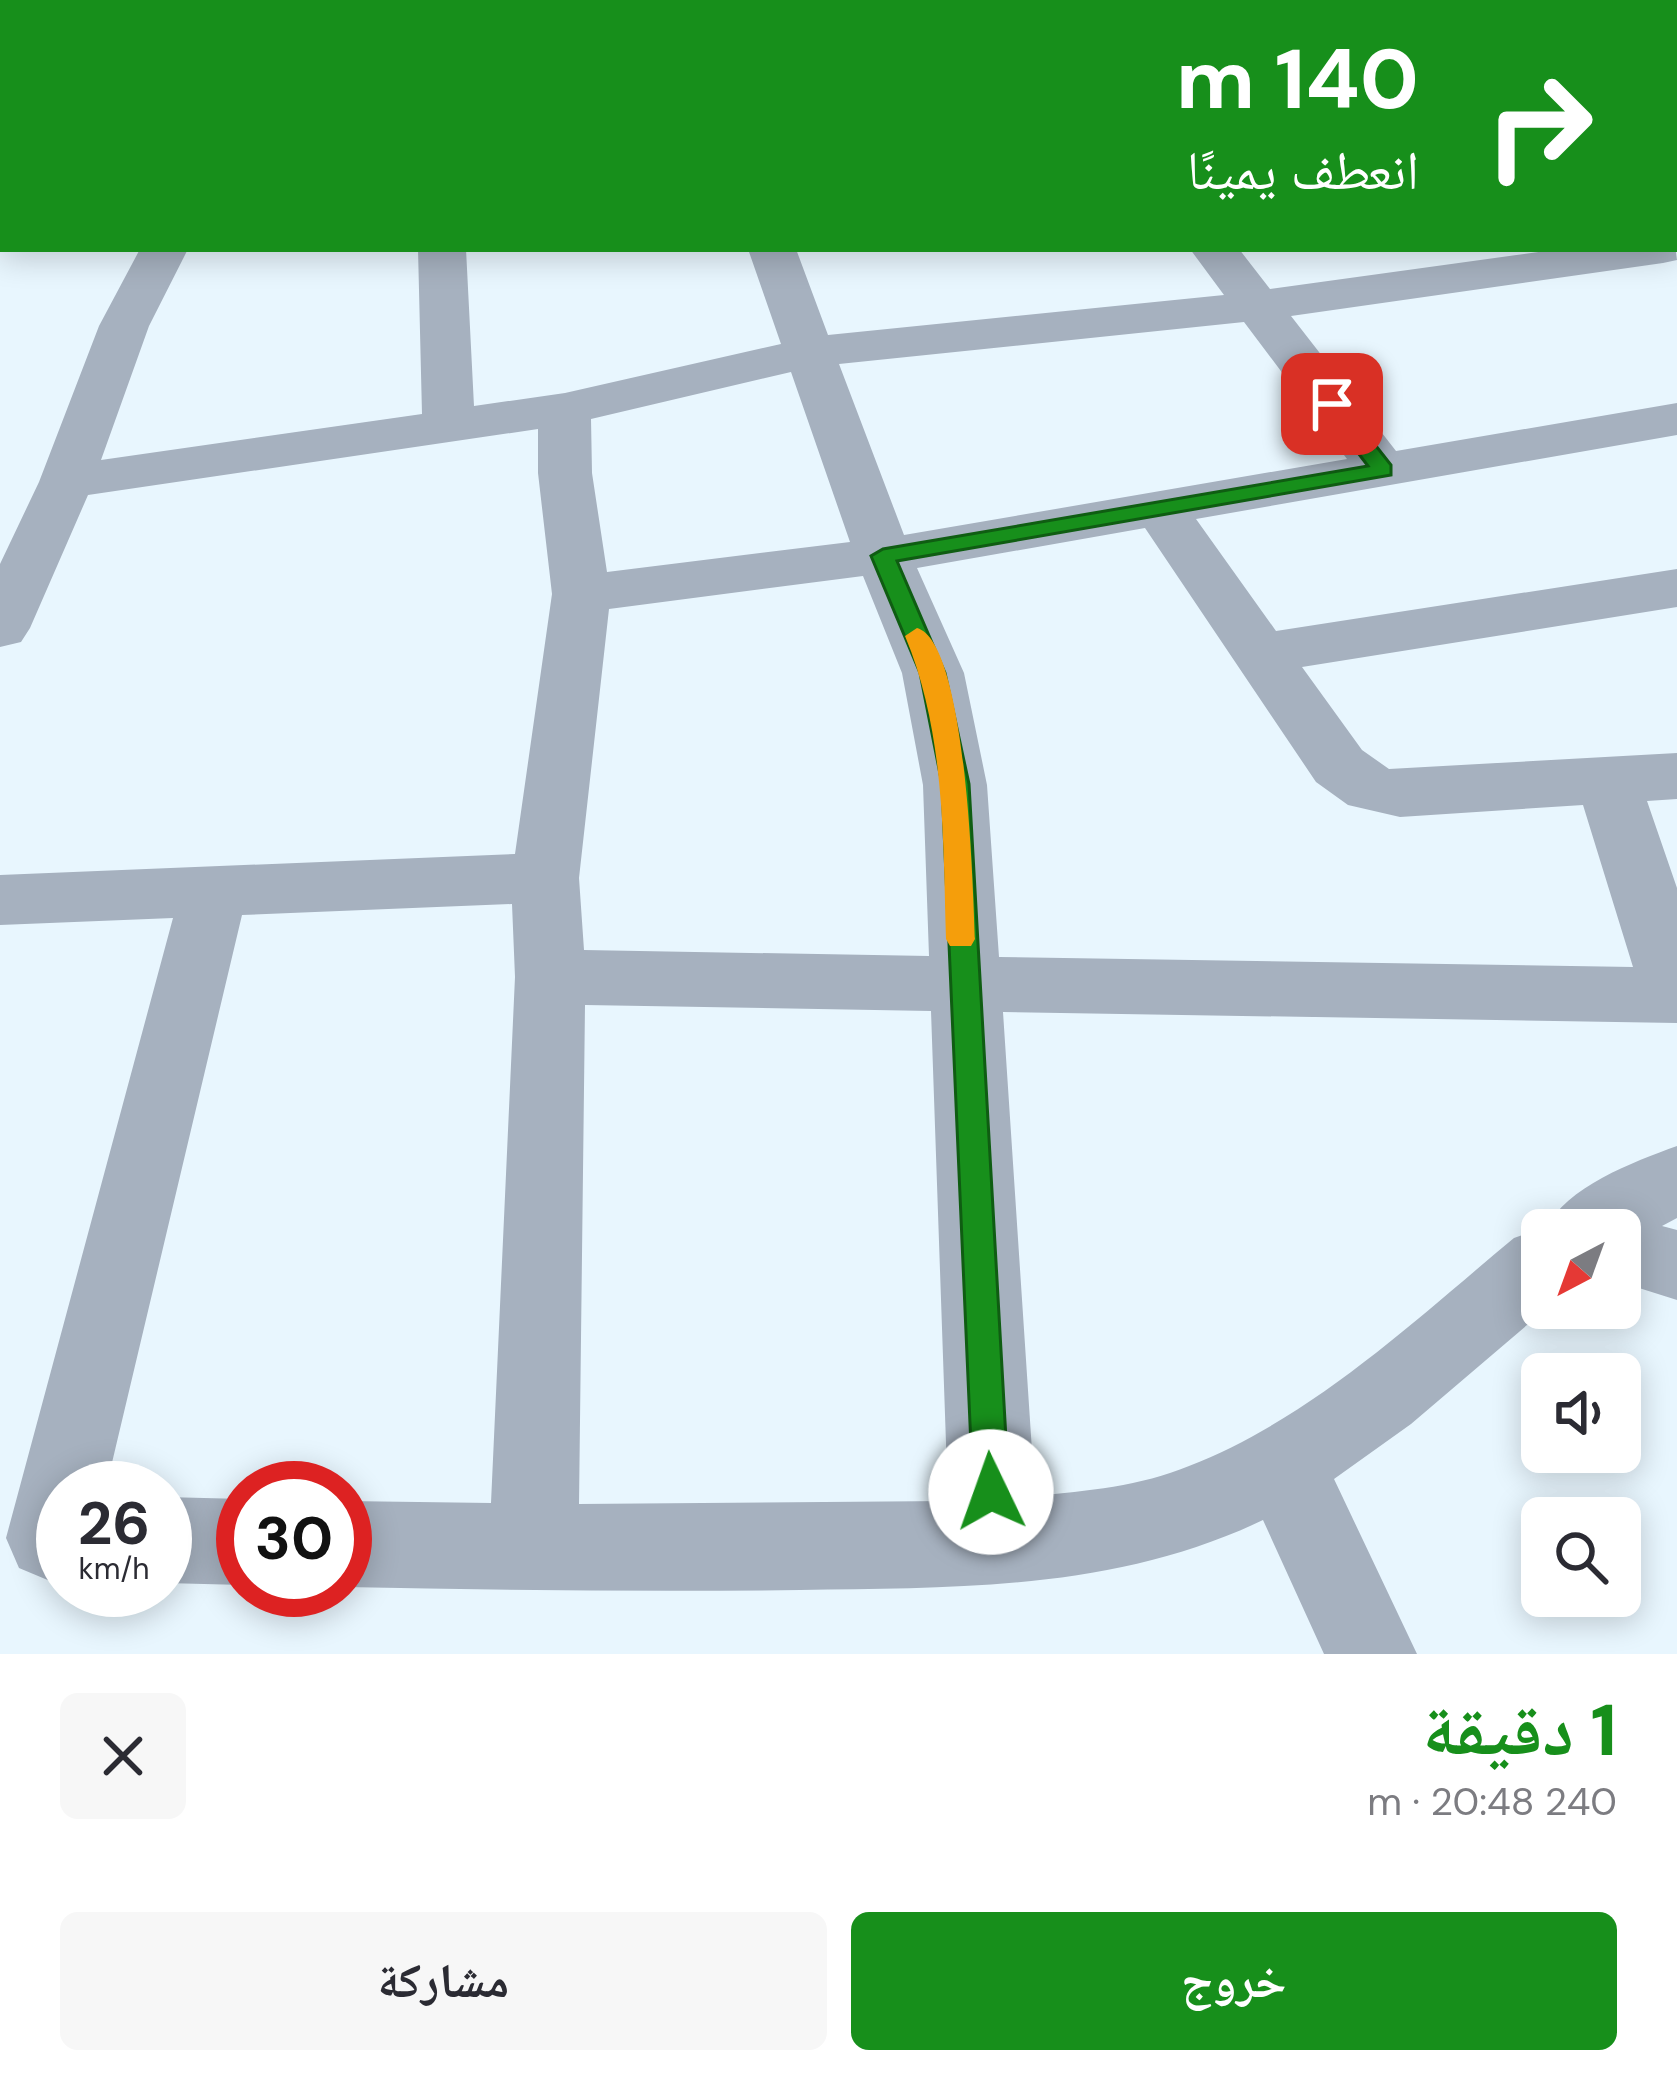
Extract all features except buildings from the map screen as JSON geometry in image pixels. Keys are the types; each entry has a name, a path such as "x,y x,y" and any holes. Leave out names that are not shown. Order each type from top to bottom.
{"street":[{"path":"0,628 66,482 124,326 162,252"},
{"path":"449,252 449,426"},
{"path":"773,252 883,556 933,673 955,784 994,1540"},
{"path":"1216,252 1383,470"},
{"path":"66,482 565,409 811,352 1256,306 1642,252"},
{"path":"534,1547 550,977 545,878 581,594 565,473 565,409"},
{"path":"581,594 883,556 1677,419"},
{"path":"1160,508 1339,766 1371,789 1427,793 1677,776"},
{"path":"1263,653 1677,587"},
{"path":"550,977 1677,993 1608,781"},
{"path":"0,900 545,878"},
{"path":"59,1461 214,891"},
{"path":"1623,1209 1677,1179"},
{"path":"1641,1255 1677,1264"},
{"path":"372,1544 630,1550 994,1540 1094,1531 1199,1506 1283,1466 1380,1398 1521,1280"},
{"path":"1283,1466 1371,1654"}],"slow traffic":[{"path":"917,636 933,673 955,784 961,939"}],"route":[{"path":"991,1492 955,784 933,673 883,556 1383,470 1332,404"}]}
